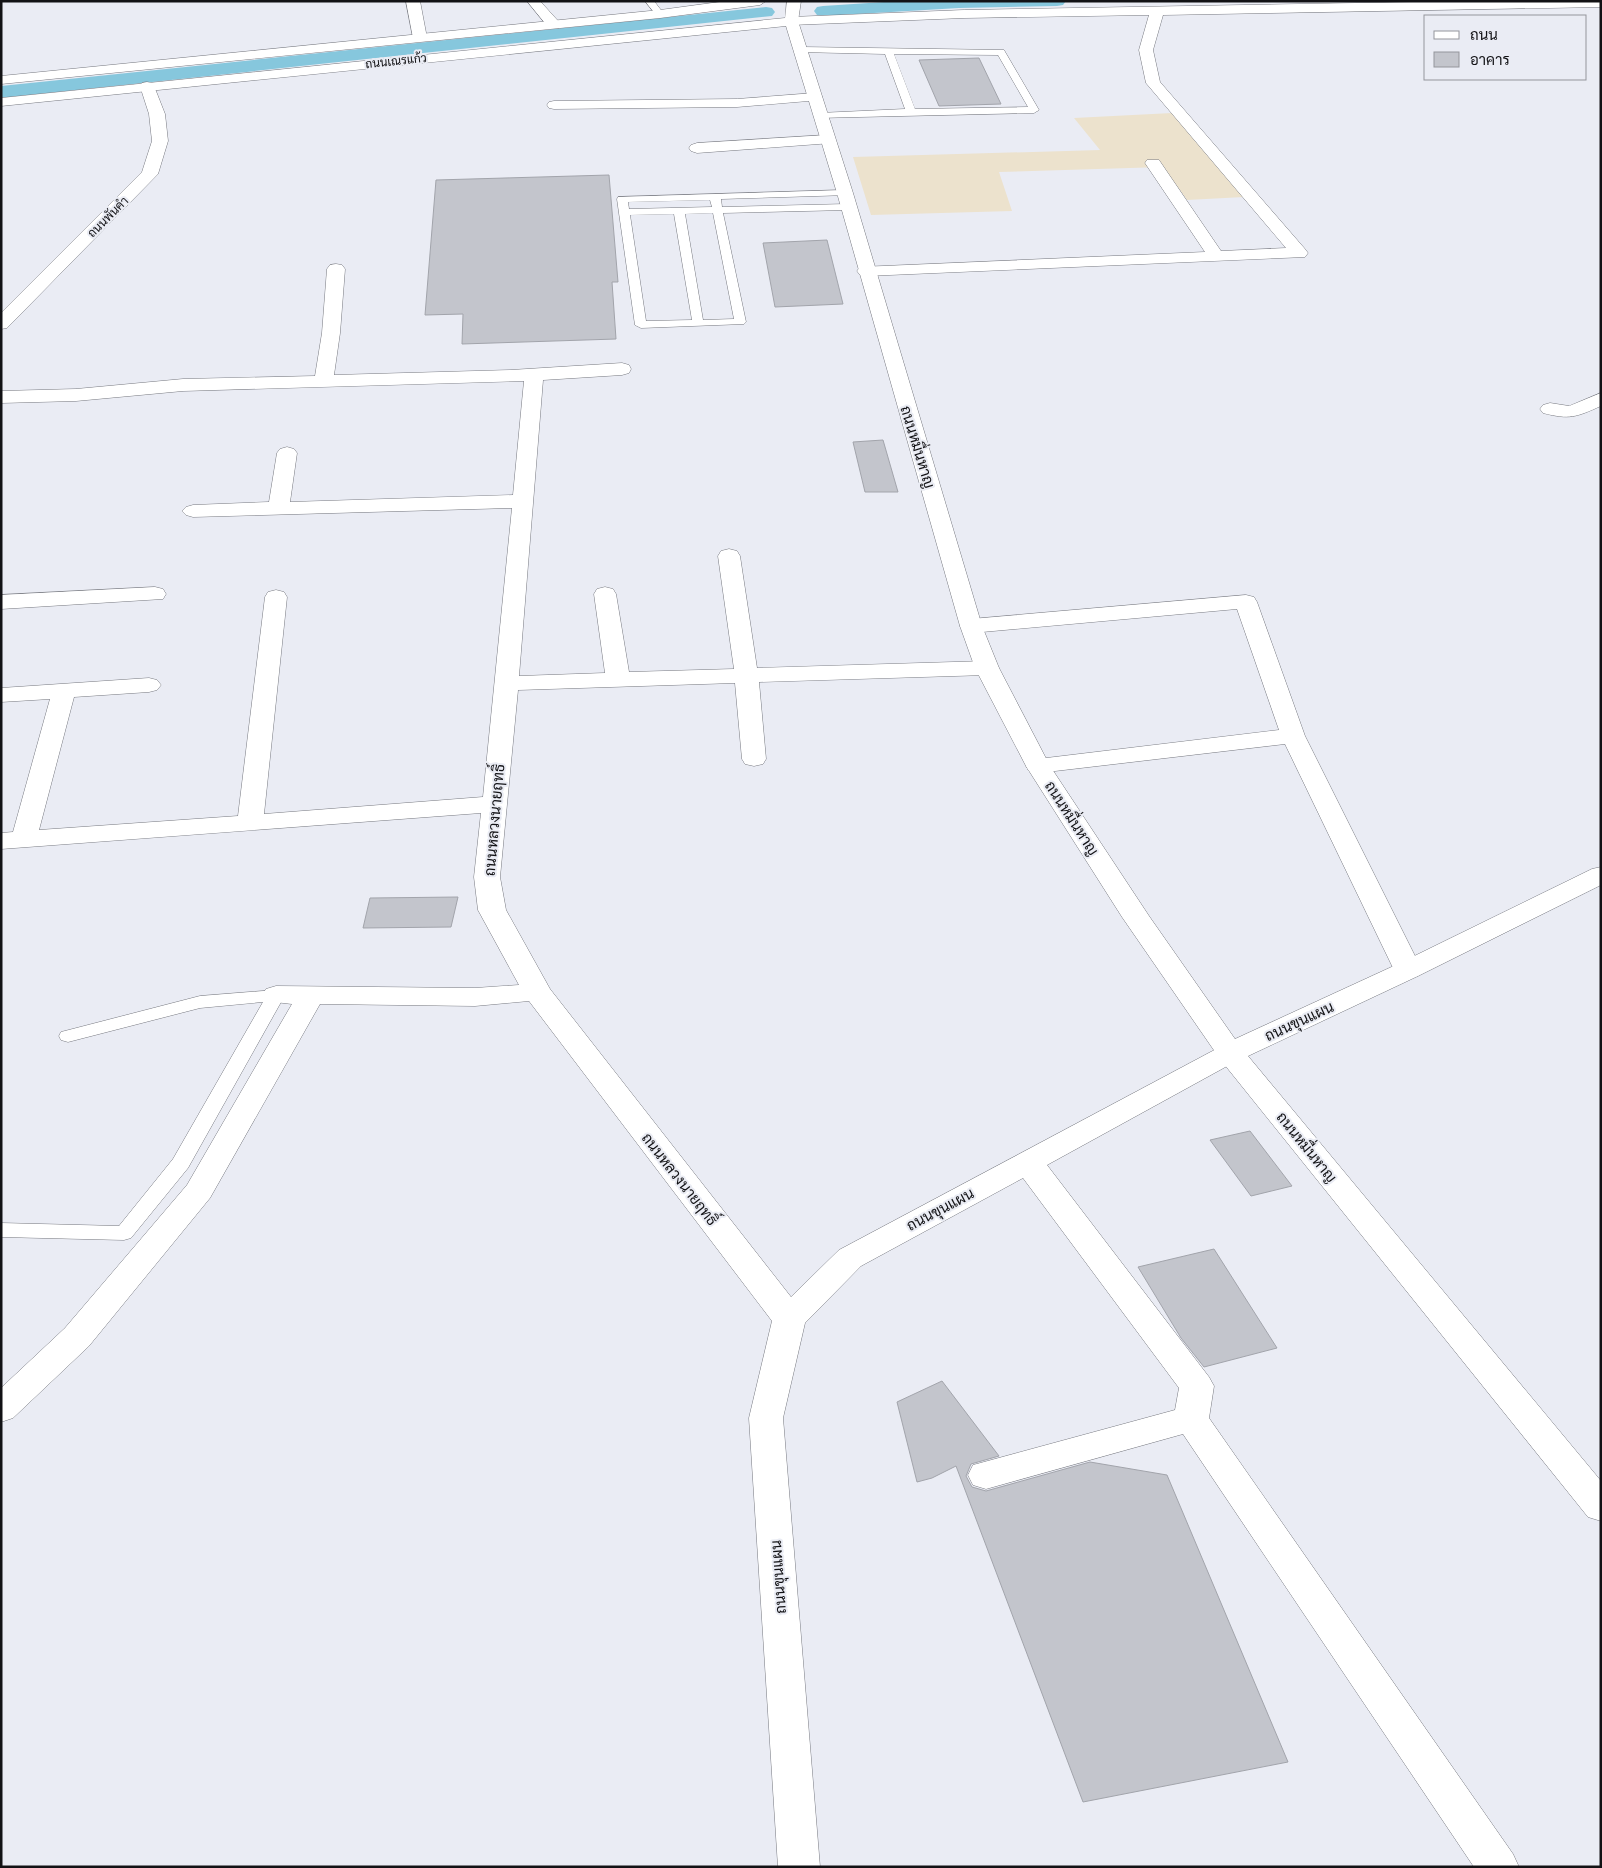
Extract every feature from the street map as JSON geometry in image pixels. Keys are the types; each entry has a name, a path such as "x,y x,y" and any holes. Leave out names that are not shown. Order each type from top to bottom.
{"street":[{"path":"413,1 420,38"},
{"path":"533,1 554,25"},
{"name":"ถนนเณรแก้ว","path":"1,102 144,76 420,38 660,14 760,1"},
{"path":"793,8 811,3"},
{"path":"793,8 964,14 1601,3"},
{"name":"ถนนเณรแก้ว","path":"1,80 144,76 793,8"},
{"name":"ถนนหมื่นหาญ","path":"793,8 801,50 817,107 971,626 987,668 1038,766 1136,918 1230,1053 1601,1508"},
{"path":"866,271 1299,253 1153,83 1146,50 1157,11"},
{"name":"ถนนพันคำ","path":"1,324 150,174 160,141 157,114 144,76"},
{"path":"554,105 736,102 817,107"},
{"path":"697,148 827,140"},
{"path":"1153,163 1216,256"},
{"path":"324,380 331,333 336,270"},
{"path":"1,397 76,395 183,385 534,374 622,369"},
{"name":"ถนนหลวงนายฤทธิ์","path":"534,374 507,683 486,877 492,910 537,992 788,1320"},
{"path":"1550,409 1572,412 1601,399"},
{"path":"279,508 287,453"},
{"path":"193,511 524,501"},
{"path":"730,556 746,674 754,759"},
{"path":"1,602 155,594"},
{"path":"605,594 618,679"},
{"path":"250,822 276,597"},
{"path":"971,626 1246,602 1293,736 1408,970"},
{"path":"507,683 746,674 987,668"},
{"path":"1,694 149,685"},
{"path":"64,690 13,840 495,804"},
{"path":"1038,766 1293,736"},
{"name":"ถนนขุนแผน","path":"799,1867 766,1418 788,1320 850,1258 1230,1053 1408,970 1601,875"},
{"path":"276,995 476,997 537,992"},
{"path":"1,1409 77,1337 199,1191 311,995"},
{"path":"1028,1162 1196,1386 1192,1419 1498,1867"},
{"path":"986,1475 1192,1419"}],"lane":[{"path":"649,1 660,14"},
{"path":"801,50 1001,52 1034,110 912,112 817,107"},
{"path":"888,50 912,112"},
{"path":"716,197 740,322 641,325 622,199 716,197 846,200"},
{"path":"624,212 718,210 846,200"},
{"path":"679,211 698,323"},
{"path":"68,1036 200,1002 276,995"},
{"path":"1,1230 124,1232 181,1163 276,995"}],"shaded area":[{"path":"1172,113 1244,197 1187,200 1163,167 999,172 1012,211 871,215 853,157 1100,150 1074,118"}],"building":[{"path":"979,58 1001,104 939,106 919,60"},
{"path":"609,175 618,282 612,282 616,339 462,344 463,314 425,315 436,180"},
{"path":"827,240 843,304 775,307 763,243"},
{"path":"883,440 898,492 865,492 853,442"},
{"path":"458,897 451,927 363,928 370,898"},
{"path":"1250,1131 1292,1186 1251,1196 1210,1140"},
{"path":"1214,1249 1277,1348 1204,1367 1181,1338 1138,1267"},
{"path":"942,1381 999,1456 971,1464 966,1476 972,1487 986,1491 1090,1462 1167,1475 1288,1762 1083,1802 956,1466 932,1478 917,1482 897,1402"}],"waterway":[{"path":"823,11 959,3 1057,1"},
{"path":"1,92 766,12"}]}
